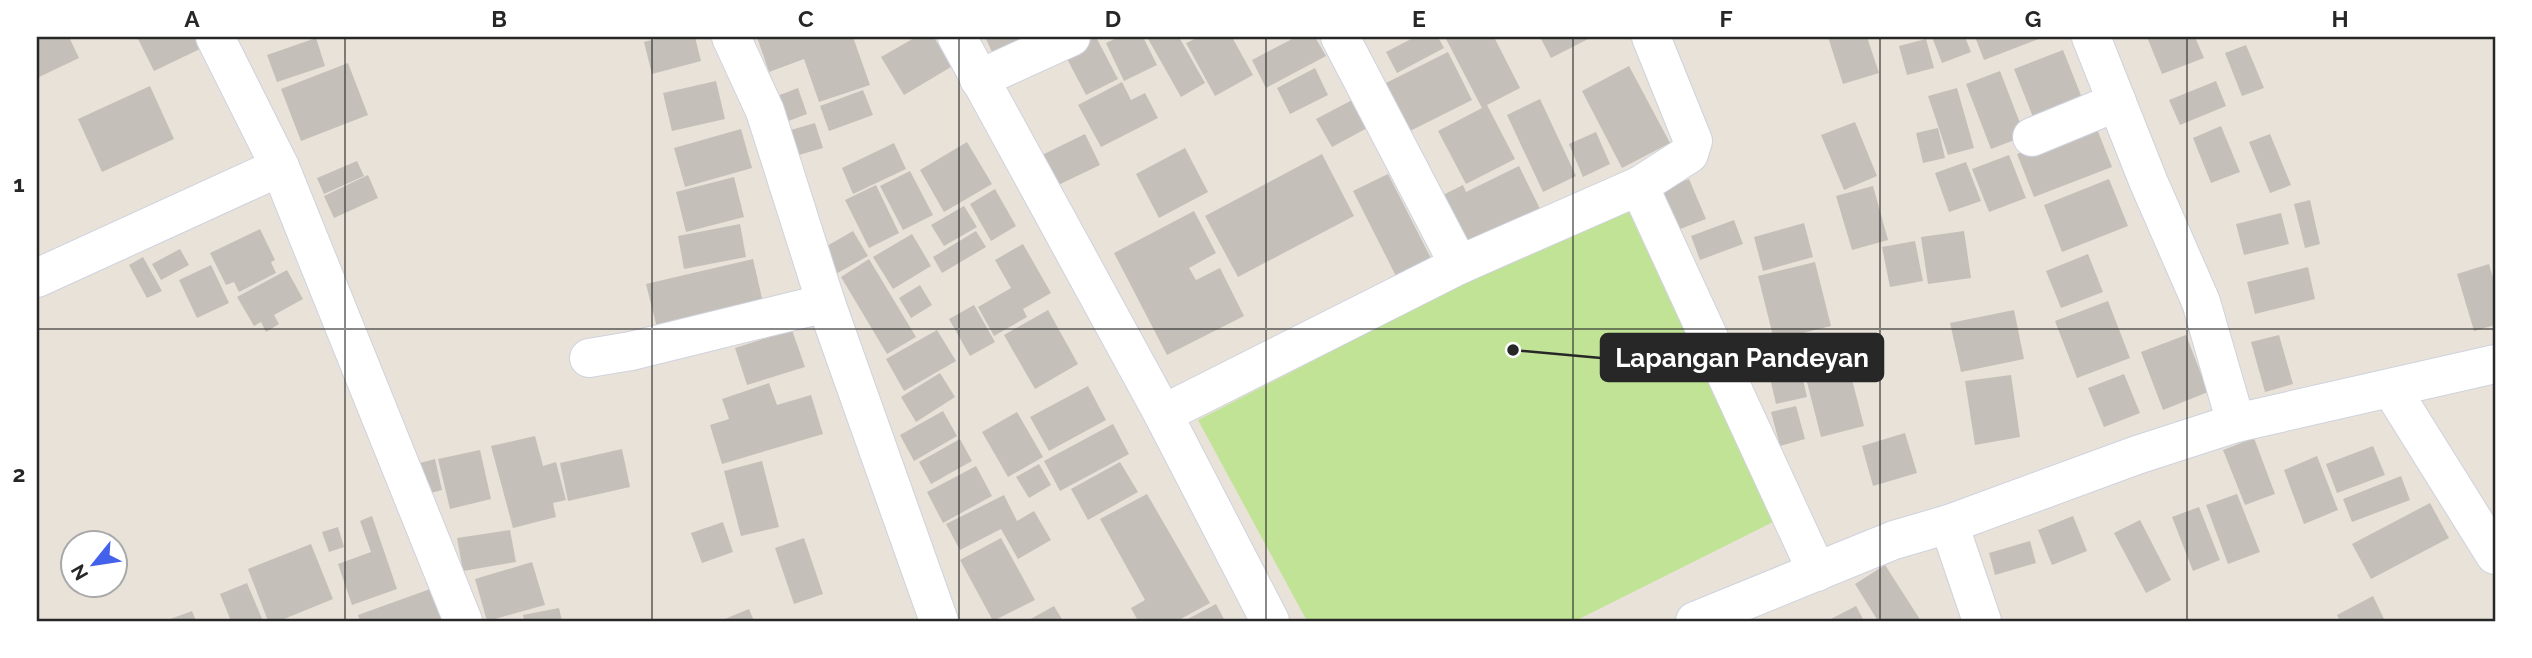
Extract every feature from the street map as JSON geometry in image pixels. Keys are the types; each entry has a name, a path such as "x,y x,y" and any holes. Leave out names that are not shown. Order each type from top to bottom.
{"street":[{"path":"215,37 281,167 463,621"},
{"path":"731,37 765,111 826,303 939,621"},
{"path":"957,37 1163,414 1270,621"},
{"path":"979,79 1071,37"},
{"path":"1340,37 1459,265"},
{"path":"1163,414 1459,265 1639,186 1689,154 1693,141 1651,37"},
{"path":"2091,37 2201,302 2236,423"},
{"path":"2032,137 2117,102"},
{"path":"37,278 281,167"},
{"path":"1639,186 1817,572"},
{"path":"589,358 631,351 826,303"},
{"path":"1695,621 1894,540 1949,524 2137,455 2236,423 2495,365"},
{"path":"2392,390 2495,555"},
{"path":"1949,524 1982,621"}],"green space":[{"path":"1628,210 1773,522 1575,621 1307,621 1198,420 1469,281"}],"building":[{"path":"37,37 69,37 79,58 37,78"},
{"path":"137,37 196,37 202,48 154,71"},
{"path":"663,37 695,37 701,61 652,74 644,42"},
{"path":"757,37 853,37 870,85 819,102 804,59 769,72"},
{"path":"916,37 934,37 951,67 904,95 881,57"},
{"path":"985,37 1026,37 993,54"},
{"path":"1096,37 1118,79 1086,95 1064,53"},
{"path":"1119,37 1143,37 1157,65 1124,81 1106,43"},
{"path":"1147,37 1179,37 1205,83 1181,97"},
{"path":"1199,37 1232,37 1253,75 1215,96 1186,43"},
{"path":"1296,37 1315,37 1326,56 1266,88 1252,60"},
{"path":"1415,37 1438,37 1444,48 1397,73 1386,52"},
{"path":"1445,37 1494,37 1520,88 1487,105 1515,159 1466,184 1438,131 1482,108"},
{"path":"1540,37 1592,37 1551,58"},
{"path":"1828,37 1867,37 1879,73 1843,84"},
{"path":"1932,37 1965,37 1971,52 1942,63"},
{"path":"1975,37 2044,37 1984,60"},
{"path":"2147,37 2195,37 2204,58 2162,74"},
{"path":"316,38 325,66 277,82 267,55"},
{"path":"1926,39 1934,68 1907,75 1899,46"},
{"path":"2246,45 2264,88 2242,96 2225,53"},
{"path":"2063,50 2086,108 2037,127 2014,69"},
{"path":"1448,52 1472,100 1402,135 1378,87"},
{"path":"348,63 368,115 301,141 281,89"},
{"path":"1629,66 1670,143 1622,168 1582,91"},
{"path":"1315,68 1328,95 1290,114 1277,88"},
{"path":"2000,71 2025,136 1991,149 1966,84"},
{"path":"716,81 725,119 672,131 663,93"},
{"path":"2216,81 2226,106 2180,125 2169,100"},
{"path":"1122,82 1131,100 1145,93 1158,118 1101,147 1078,105"},
{"path":"150,86 174,139 102,172 78,119"},
{"path":"798,88 807,114 786,122 777,96"},
{"path":"1957,88 1974,148 1948,155 1928,96"},
{"path":"863,90 873,115 829,131 820,106"},
{"path":"1354,99 1369,127 1332,147 1316,119"},
{"path":"1540,99 1576,176 1543,192 1507,115"},
{"path":"1855,122 1877,176 1844,190 1821,135"},
{"path":"815,123 823,148 792,157 784,132"},
{"path":"2095,124 2112,167 2034,197 2017,154"},
{"path":"2221,126 2240,172 2211,183 2193,138"},
{"path":"1938,128 1945,158 1923,163 1916,133"},
{"path":"741,129 752,168 685,187 674,148"},
{"path":"1596,132 1610,164 1583,177 1569,144"},
{"path":"1085,134 1100,165 1054,187 1040,156"},
{"path":"2270,134 2291,185 2270,193 2249,142"},
{"path":"967,142 992,184 944,212 920,170"},
{"path":"894,143 906,169 853,194 842,168"},
{"path":"1185,148 1208,192 1159,218 1136,174"},
{"path":"1322,154 1354,216 1238,277 1205,216"},
{"path":"2009,155 2026,198 1989,212 1972,169"},
{"path":"357,161 364,176 324,194 317,178"},
{"path":"1966,162 1981,201 1949,212 1935,173"},
{"path":"1519,166 1546,221 1470,250 1443,195 1463,185 1466,192"},
{"path":"910,171 933,215 903,230 880,186"},
{"path":"1388,174 1438,272 1403,290 1353,191"},
{"path":"368,175 378,198 334,218 324,196"},
{"path":"734,177 744,217 686,232 676,192"},
{"path":"1689,179 1706,219 1670,233 1653,193"},
{"path":"2109,179 2128,226 2062,252 2044,205"},
{"path":"876,185 899,233 869,248 845,200"},
{"path":"1873,186 1888,240 1852,250 1836,196"},
{"path":"995,189 1016,226 991,241 970,204"},
{"path":"2310,200 2320,244 2305,248 2294,204"},
{"path":"964,206 977,227 944,246 931,225"},
{"path":"1194,211 1216,253 1189,268 1196,280 1220,268 1244,316 1167,355 1114,253"},
{"path":"2281,213 2289,244 2244,255 2236,224"},
{"path":"1734,220 1743,244 1700,260 1691,236"},
{"path":"1804,223 1813,257 1763,271 1754,237"},
{"path":"740,224 746,257 684,269 678,236"},
{"path":"260,229 275,260 271,262 276,273 239,292 234,282 226,285 210,253"},
{"path":"853,231 868,256 834,275 820,250"},
{"path":"976,231 986,247 942,273 933,257"},
{"path":"1964,231 1971,278 1928,284 1921,237"},
{"path":"912,234 931,266 893,289 873,257"},
{"path":"1915,241 1923,281 1890,287 1882,247"},
{"path":"1023,244 1051,293 1023,309 1027,317 994,336 978,307 1011,288 995,260"},
{"path":"180,249 189,265 161,280 152,264"},
{"path":"2088,254 2103,292 2061,308 2046,271"},
{"path":"143,257 162,291 147,298 129,265"},
{"path":"753,259 764,307 658,332 646,284"},
{"path":"869,259 916,337 887,354 841,277"},
{"path":"1815,262 1831,326 1774,340 1758,276"},
{"path":"2489,264 2495,285 2495,325 2474,331 2457,274"},
{"path":"211,265 229,303 197,318 179,280"},
{"path":"2308,267 2315,299 2255,314 2247,282"},
{"path":"287,270 303,299 274,315 279,324 266,332 261,322 254,326 237,297"},
{"path":"920,285 932,305 911,318 899,298"},
{"path":"2108,301 2130,358 2077,378 2055,321"},
{"path":"974,305 995,342 970,356 949,319"},
{"path":"1048,310 1078,364 1035,389 1004,335"},
{"path":"2014,310 2024,359 1961,372 1950,323"},
{"path":"792,330 805,367 747,385 735,348"},
{"path":"937,330 956,361 904,391 886,359"},
{"path":"1840,333 1864,426 1821,437 1797,343"},
{"path":"2186,335 2208,392 2163,410 2141,352"},
{"path":"2279,335 2293,384 2265,392 2251,342"},
{"path":"1798,358 1807,397 1776,404 1767,365"},
{"path":"940,373 955,397 916,422 901,397"},
{"path":"2124,374 2140,413 2104,427 2088,388"},
{"path":"2011,375 2020,437 1975,445 1965,381"},
{"path":"769,383 777,405 811,395 823,434 722,464 710,425 729,419 722,399"},
{"path":"1088,386 1106,420 1049,451 1030,417"},
{"path":"1796,406 1805,439 1780,446 1771,412"},
{"path":"943,411 957,436 914,461 900,435"},
{"path":"1017,412 1043,457 1008,477 982,432"},
{"path":"1113,424 1129,454 1060,491 1044,461"},
{"path":"1905,433 1917,473 1873,486 1862,446"},
{"path":"535,436 543,466 556,462 566,500 553,503 556,517 513,528 491,446"},
{"path":"2254,438 2275,494 2245,505 2223,450"},
{"path":"960,439 972,461 931,484 919,462"},
{"path":"2373,446 2385,475 2337,493 2326,464"},
{"path":"622,449 630,487 568,501 560,463"},
{"path":"480,450 491,499 450,509 438,459"},
{"path":"2317,456 2338,510 2304,524 2284,470"},
{"path":"435,459 442,490 424,495 416,464"},
{"path":"762,461 779,527 741,536 724,471"},
{"path":"1120,462 1138,492 1088,520 1071,489"},
{"path":"1039,464 1051,485 1029,498 1016,477"},
{"path":"976,466 992,496 943,523 927,492"},
{"path":"2401,476 2410,500 2352,522 2343,499"},
{"path":"1147,494 1210,603 1177,621 1138,621 1131,608 1145,600 1100,519"},
{"path":"2237,494 2260,552 2228,564 2206,505"},
{"path":"1004,495 1017,521 1034,511 1051,540 1018,559 1001,529 960,550 946,524"},
{"path":"2430,503 2449,538 2371,579 2352,544"},
{"path":"2199,507 2220,560 2193,571 2172,517"},
{"path":"372,516 397,589 352,605 338,564 371,552 360,521"},
{"path":"2073,516 2087,551 2052,565 2038,530"},
{"path":"2140,520 2171,580 2146,593 2114,533"},
{"path":"723,522 733,552 702,563 691,533"},
{"path":"338,527 344,547 329,552 322,532"},
{"path":"510,530 516,562 463,571 457,538"},
{"path":"804,538 823,594 794,604 775,548"},
{"path":"1001,538 1035,600 993,621 960,560"},
{"path":"2030,541 2036,563 1995,575 1989,553"},
{"path":"311,544 333,599 279,621 268,621 248,569"},
{"path":"532,562 545,605 487,621 475,579"},
{"path":"1885,565 1921,621 1878,621 1855,584"},
{"path":"247,583 263,621 231,621 220,594"},
{"path":"433,588 445,621 360,621 358,615"},
{"path":"2373,596 2385,621 2340,621 2337,615"},
{"path":"1216,604 1225,621 1184,621"},
{"path":"1054,606 1063,621 1027,621"},
{"path":"1856,606 1864,621 1827,621"},
{"path":"559,608 562,621 524,621 523,615"},
{"path":"749,609 754,621 720,621"},
{"path":"192,611 196,621 165,621"}],"place":[{"name":"Lapangan Pandeyan","path":"1513,350"}]}
